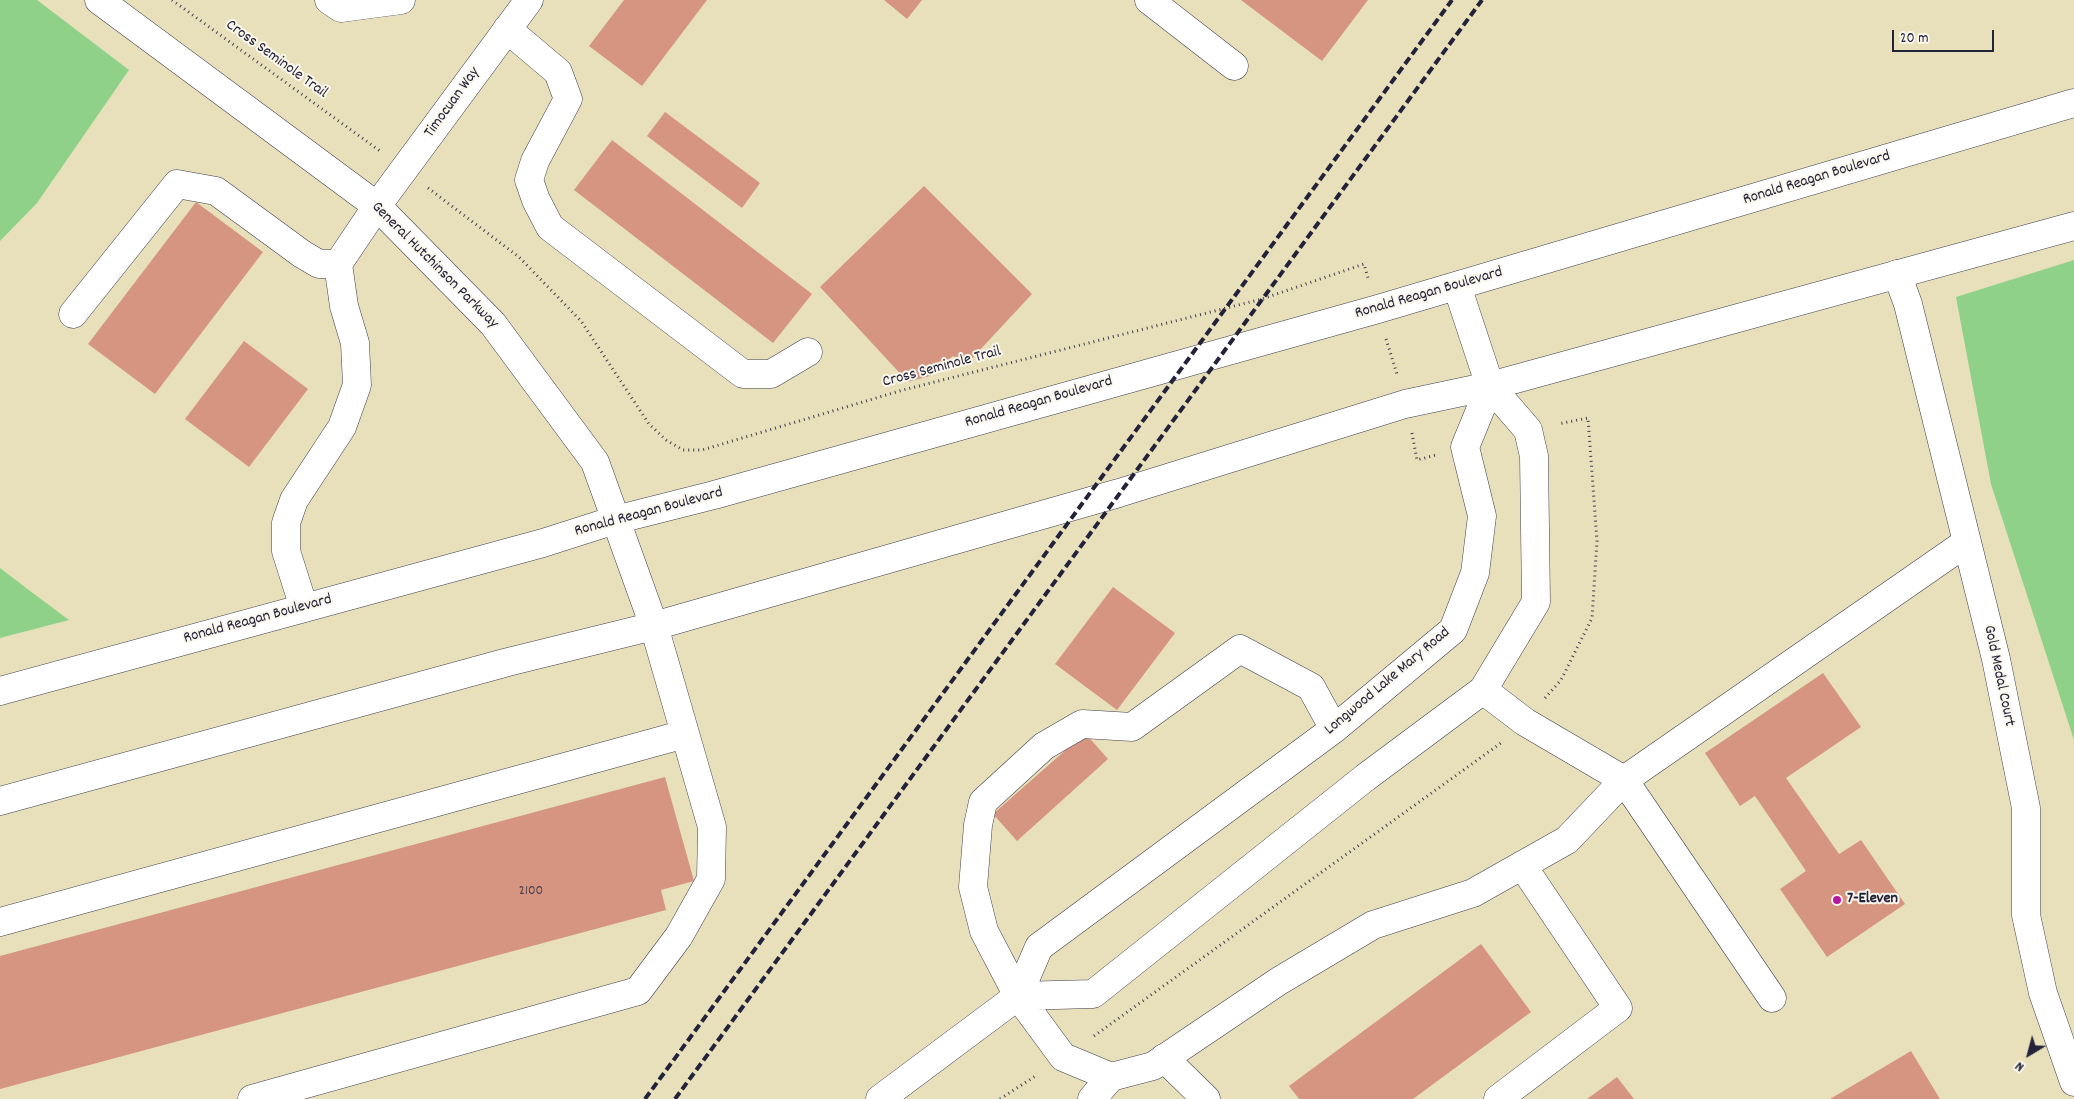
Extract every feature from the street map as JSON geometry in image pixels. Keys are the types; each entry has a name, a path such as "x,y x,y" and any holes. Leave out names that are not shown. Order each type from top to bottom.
{"main road":[{"name":"General Hutchinson Parkway","path":"99,0 377,206 493,324 594,462 654,626 712,827 711,879 679,936 638,991 252,1099"},
{"path":"329,0 341,8 401,0"},
{"name":"Timocuan Way","path":"338,264 377,206 529,0"},
{"path":"1149,0 1234,66"},
{"path":"507,29 558,72 568,99 535,161 529,180 536,200 550,227 743,374 771,374 808,352"},
{"name":"Ronald Reagan Boulevard","path":"0,691 543,543 614,520 714,495 1378,310 2074,103"},
{"path":"73,314 177,184 216,191 318,264 338,264 344,306 355,344 357,385 342,427 294,500 286,522 286,551 304,608"},
{"path":"0,801 508,662 654,626 1119,493 1405,404 1490,386 2074,226"},
{"name":"Gold Medal Court","path":"1897,274 1908,304 1996,659 2026,808 2026,915 2043,993 2074,1082"},
{"path":"1018,996 1093,994 1366,777 1483,690 1536,602 1534,456 1528,430 1490,386 1457,286"},
{"name":"Longwood Lake Mary Road","path":"880,1099 1018,996 1040,947 1334,729 1453,630 1475,573 1482,516 1464,447 1490,386"},
{"path":"1334,729 1311,687 1240,649 1132,727 1082,724 1044,746 983,802 978,825 973,887 984,931 1018,996 1064,1057 1111,1076 1153,1066 1279,981 1373,925 1473,893 1567,840 1624,780 1967,542"},
{"path":"1483,690 1525,722 1624,780 1772,998"},
{"path":"0,922 685,734"},
{"path":"1498,1099 1618,1008 1522,865"},
{"path":"1164,1058 1206,1099"},
{"path":"1092,1099 1111,1076"}],"path":[{"name":"Cross Seminole Trail","path":"172,0 366,141"},
{"name":"Cross Seminole Trail","path":"431,191 519,257 581,321 649,424 666,440 683,450 702,450 903,390 1262,299 1364,264 1405,404 1417,460"}],"green space":[{"path":"0,0 37,0 129,70 37,203 0,241"},
{"path":"2074,260 2074,740 1991,484 1956,297"},
{"path":"0,568 30,591 69,620 0,638"}],"building":[{"path":"624,0 707,0 642,86 589,46"},
{"path":"884,0 922,0 907,19"},
{"path":"1241,0 1368,0 1322,61"},
{"path":"665,112 760,183 742,208 647,136"},
{"path":"612,140 812,294 773,343 574,190"},
{"path":"924,186 1032,294 965,366 953,356 930,376 908,382 820,287"},
{"path":"196,202 263,252 155,394 88,344"},
{"path":"244,341 308,389 249,467 185,419"},
{"path":"1113,587 1175,633 1117,710 1055,664"},
{"path":"1823,673 1861,727 1786,778 1839,854 1861,840 1905,904 1827,957 1780,889 1806,871 1755,796 1740,806 1705,753"},
{"path":"1085,733 1108,759 1017,841 993,814"},
{"path":"665,777 694,881 661,890 666,910 0,1089 0,956"},
{"path":"1481,944 1531,1012 1413,1099 1299,1099 1289,1086"},
{"path":"1911,1051 1940,1099 1830,1099"},
{"path":"1617,1077 1634,1099 1587,1099"}],"railway":[{"path":"645,1099 1452,0"},
{"path":"675,1099 1482,0"}],"place":[{"name":"7-Eleven","path":"1837,900"}]}
